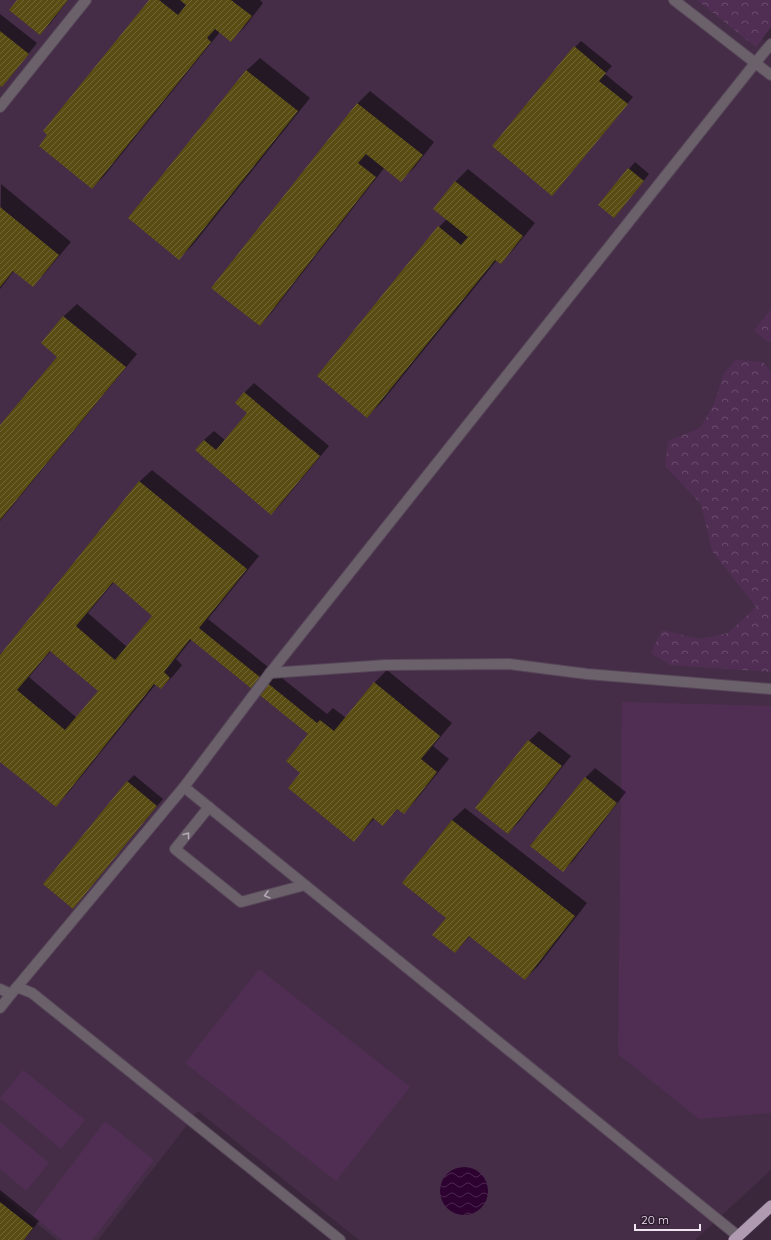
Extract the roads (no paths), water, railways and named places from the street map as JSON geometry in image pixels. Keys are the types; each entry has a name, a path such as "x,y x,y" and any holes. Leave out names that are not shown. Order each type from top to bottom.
{"highway":[{"path":"736,1238 771,1206"}],"street":[{"path":"0,106 86,0"},
{"path":"674,0 771,74"},
{"path":"0,1008 184,787 270,673 771,44"},
{"path":"270,673 386,665 509,664 587,674 771,689"},
{"path":"184,787 736,1238"},
{"path":"209,807 175,850 240,902 305,885"},
{"path":"0,989 32,993 340,1240"}],"water":[{"path":"459,1167 469,1167 481,1174 488,1186 488,1196 481,1208 469,1215 459,1215 451,1211 444,1204 440,1196 440,1186 444,1178 451,1171"}]}
